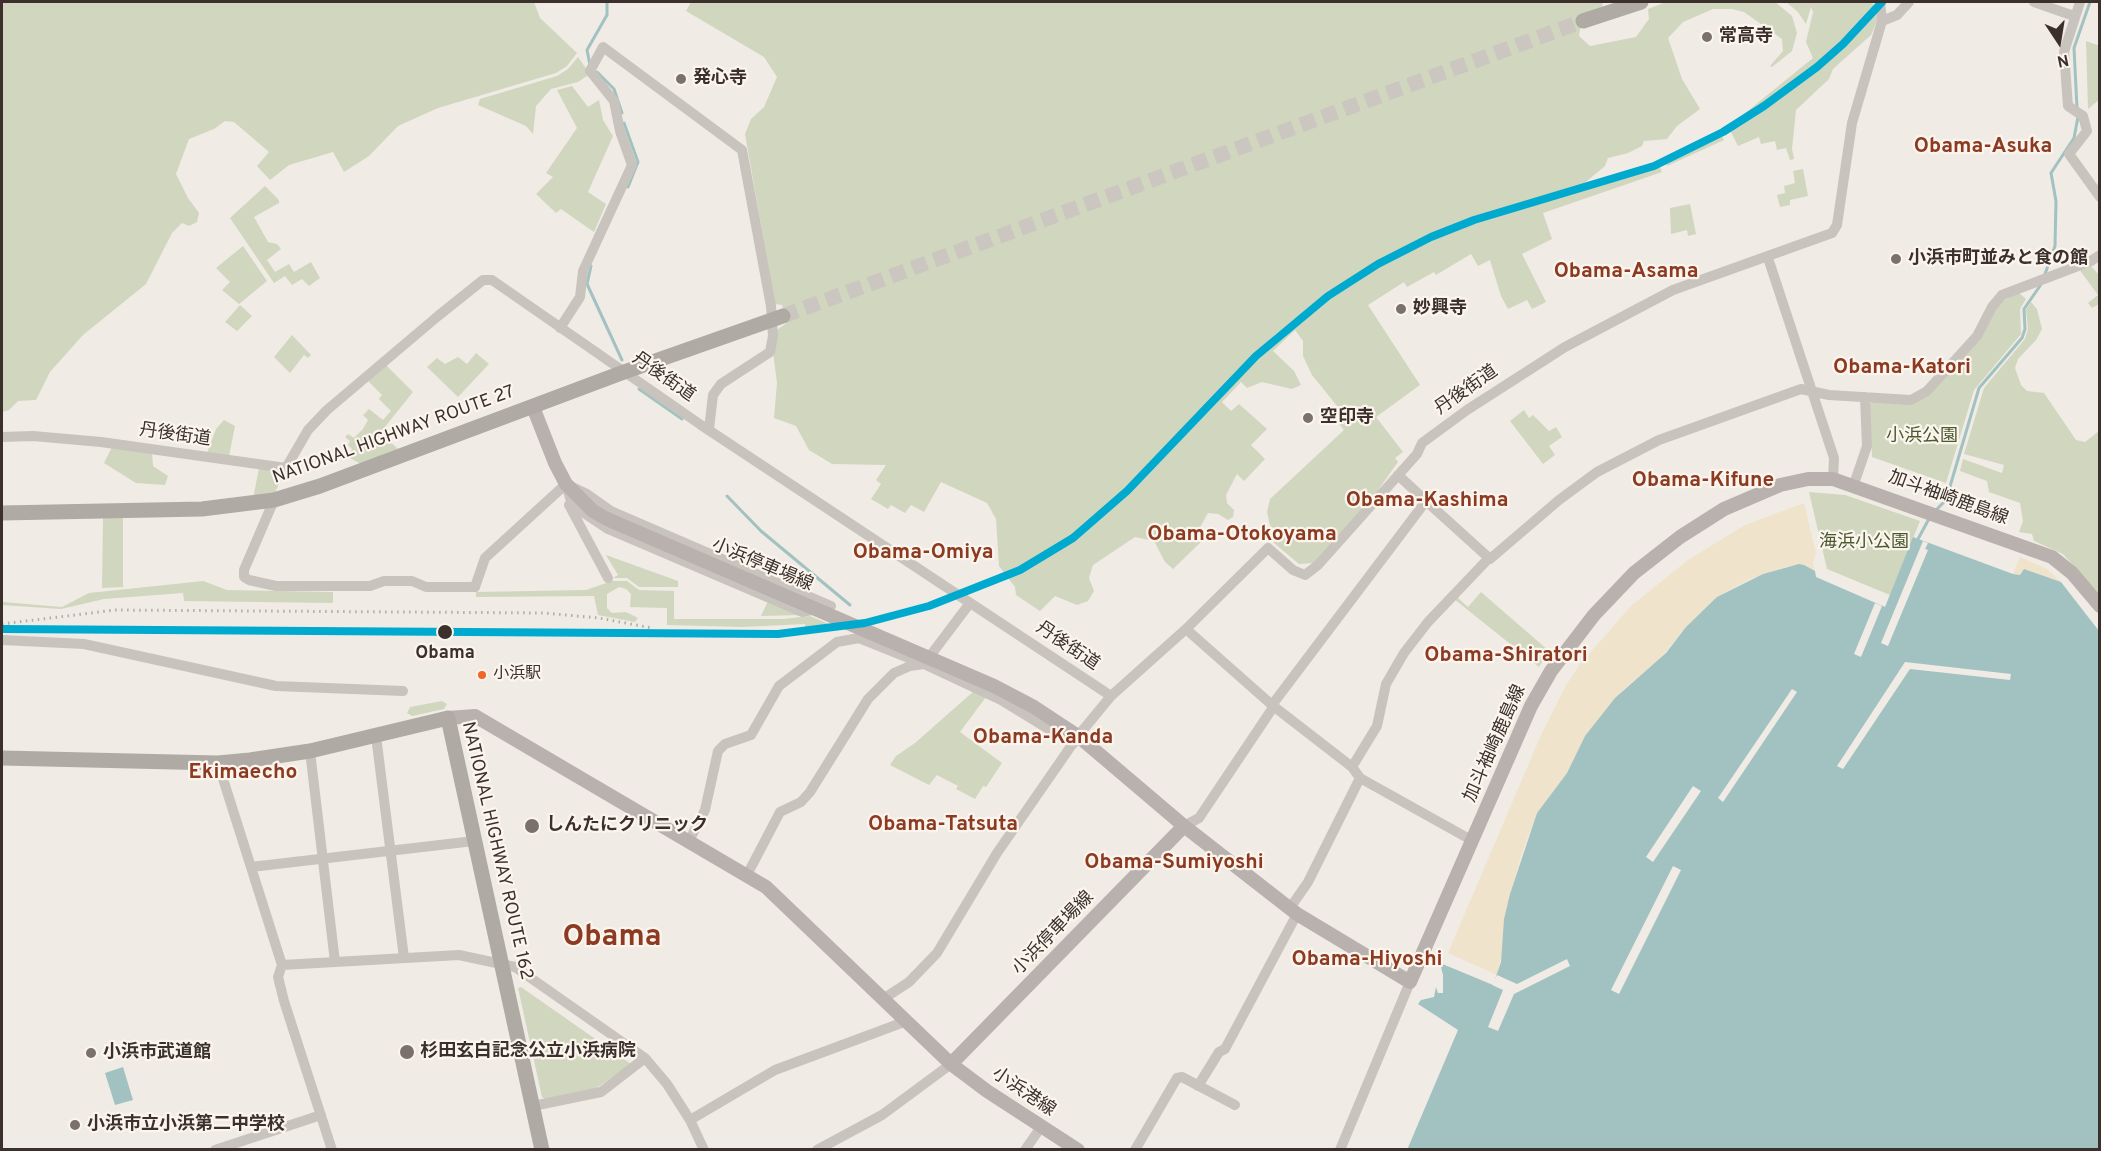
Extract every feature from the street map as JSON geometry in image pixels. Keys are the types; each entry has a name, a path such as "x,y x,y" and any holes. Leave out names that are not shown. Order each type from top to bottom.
{"highway":[{"path":"1583,21 1641,2"},
{"name":"NATIONAL HIGHWAY ROUTE 27","path":"2,513 202,509 274,500 320,486 624,372 776,318"},
{"name":"NATIONAL HIGHWAY ROUTE 162","path":"2,758 218,763 310,752 448,718 542,1149"}],"main road":[{"name":"小浜停車場線","path":"533,407 555,463 566,484 593,511 994,686 1034,708 1184,826 951,1064"},
{"name":"加斗袖崎鹿島線","path":"1410,982 1540,689 1569,645 1613,593 1658,553 1724,510 1794,481 1833,479 1854,484 2052,557 2072,573 2100,606"},
{"path":"448,718 475,716 766,887 904,1022 951,1064"},
{"path":"1184,826 1293,911 1410,982"},
{"name":"小浜港線","path":"951,1064 1078,1149"}],"street":[{"name":"丹後街道","path":"1186,628 1268,548 1293,570 1305,575 1318,565 1417,454 1422,443 1467,410 1565,347 1673,290 1767,258 1799,244 1826,237 1837,225 1852,123 1881,21 1880,2"},
{"path":"1881,21 1897,15 1909,2"},
{"path":"2034,2 2074,16"},
{"path":"2080,2 2064,52 2068,106 2077,112 2087,131 2069,154 2100,197"},
{"path":"560,328 580,297 583,271 632,165 614,101 592,67 603,47 742,150 771,306 773,336 770,352 721,384 713,395 709,429"},
{"path":"1490,559 1559,500 1597,472 1636,449 1801,389 1911,400 1927,391 1977,336 1992,307 2002,296 2037,280 2091,261 2100,255"},
{"path":"1767,258 1834,458 1833,479"},
{"name":"丹後街道","path":"2,437 33,436 101,442 286,468 308,430 327,410 483,280 492,280 624,372 1111,696"},
{"path":"1854,484 1867,446 1865,397"},
{"path":"1352,767 1377,726 1386,684 1404,653 1428,622 1489,558 1398,475"},
{"path":"566,484 587,494 611,511 831,606 802,612 608,529 572,505 566,484"},
{"path":"274,500 244,570 244,577 249,580 276,585 369,586 384,581 412,581 426,587 475,586 485,558 566,484"},
{"path":"566,484 570,509 608,578"},
{"path":"1184,826 1199,818 1273,706 1426,501"},
{"path":"747,875 780,812 791,808 810,792 868,699 894,673 909,666 924,664 970,603"},
{"path":"883,999 909,982 937,952 998,854 1076,740 1111,696 1186,628 1273,706 1352,767 1360,778 1473,842"},
{"path":"688,841 705,810 718,751 725,744 750,735 779,686 837,642 859,638 924,664 1076,740"},
{"path":"2,640 84,644 276,686 403,691"},
{"path":"376,736 404,958"},
{"path":"310,752 335,962"},
{"path":"218,763 282,965 278,977 284,1001 332,1149"},
{"path":"1198,1086 1219,1052 1225,1049 1360,778"},
{"path":"251,867 474,841"},
{"path":"282,965 459,955 515,967 645,1058 667,1084 705,1149"},
{"path":"1340,1149 1410,982"},
{"path":"690,1120 775,1070 904,1022"},
{"path":"533,1106 601,1092 645,1058"},
{"path":"817,1149 882,1115 951,1064"},
{"path":"1135,1149 1178,1078 1182,1077 1235,1105"},
{"path":"216,1149 321,1115"},
{"path":"1025,1149 1041,1126"}],"green space":[{"path":"2,2 534,2 540,18 577,53 567,66 556,73 438,108 398,126 369,156 344,172 333,152 289,165 270,180 257,166 269,152 234,122 225,121 214,129 189,139 176,174 188,198 199,213 197,222 189,226 182,223 172,233 146,284 83,335 50,372 36,400 18,401 9,410 2,412"},
{"path":"691,2 1602,2 1603,7 1582,16 1579,36 1590,46 1636,37 1649,19 1648,9 1666,2 1775,2 1792,16 1797,33 1792,51 1772,67 1770,66 1783,51 1782,39 1744,12 1732,9 1713,9 1683,22 1668,38 1682,79 1700,109 1677,126 1667,139 1644,141 1642,146 1628,153 1608,158 1605,166 1582,185 1473,217 1376,262 1326,294 1277,333 1236,372 1240,375 1280,338 1329,298 1379,267 1432,240 1475,222 1659,165 1662,172 1543,213 1552,239 1522,254 1546,302 1532,309 1527,300 1508,309 1501,296 1490,260 1478,266 1471,254 1436,275 1434,272 1407,287 1404,282 1368,305 1420,385 1376,417 1403,452 1395,458 1398,462 1376,493 1315,563 1299,564 1274,543 1267,512 1270,499 1344,430 1339,424 1342,412 1312,375 1303,356 1303,341 1295,330 1273,351 1294,371 1301,385 1292,389 1262,382 1247,388 1241,382 1222,402 1231,411 1239,404 1267,429 1251,445 1265,459 1244,481 1237,474 1226,495 1227,503 1234,510 1233,517 1228,520 1218,514 1208,513 1199,529 1201,542 1173,569 1165,562 1154,541 1135,537 1093,565 1089,578 1094,591 1088,601 1077,605 1055,596 1040,611 1016,595 1015,587 999,566 996,519 987,503 941,482 924,512 911,505 905,513 891,505 888,509 871,499 881,484 876,480 886,465 832,464 809,450 796,426 774,418 777,383 773,352 777,330 788,322 782,305 775,304 745,134 751,119 764,107 777,77 764,57 686,11"},
{"path":"1786,2 1872,2 1874,7 1841,42 1802,76 1728,127 1813,58 1806,42 1813,12 1811,7 1806,24 1798,12"},
{"path":"1876,12 1877,21 1871,35 1833,69 1829,79 1796,110 1792,149 1794,159 1790,160 1786,148 1777,150 1775,141 1761,144 1759,137 1738,146 1730,130 1818,68"},
{"path":"2086,41 2100,46 2099,100 2088,109"},
{"path":"578,57 590,74 578,82 551,89 536,106 533,134 526,126 478,105 480,99 557,76 568,69"},
{"path":"572,86 588,107 599,100 603,120 613,136 588,192 606,204 594,232 561,209 556,213 536,194 553,177 546,173 577,128 557,90"},
{"path":"1722,136 1724,140 1667,166 1666,163"},
{"path":"1803,169 1808,196 1790,200 1790,205 1780,207 1777,195 1785,193 1784,186 1795,183 1793,171"},
{"path":"265,186 279,200 279,203 254,217 268,242 277,244 281,249 267,260 275,272 289,264 294,272 311,262 320,278 309,286 302,279 292,285 285,276 274,283 230,218"},
{"path":"1690,204 1696,234 1688,236 1687,230 1671,234 1670,208"},
{"path":"243,246 267,281 239,304 222,290 230,282 216,268"},
{"path":"2090,265 2099,275 2099,304 2092,308 2088,303 2098,295 2079,269"},
{"name":"小浜公園","path":"2018,292 2026,299 2020,309 2021,334 1974,390 1946,483 1872,457 1869,405 1874,401 1916,402 2003,301"},
{"path":"2031,302 2037,309 2042,329 2036,340 2018,359 2015,368 2021,385 2027,391 2044,393 2076,440 2085,442 2099,431 2099,594 2063,554 2034,541 2032,534 2019,532 2023,521 2020,503 1989,492 1987,481 1960,471 1963,459 2002,473 2004,465 1964,454 1984,388 2025,339 2028,329 2026,310"},
{"path":"240,305 252,316 237,331 225,322"},
{"path":"292,335 311,355 308,358 304,355 290,373 274,357"},
{"path":"476,353 489,364 458,397 427,367 437,358 445,364 458,357 467,364"},
{"path":"385,364 413,392 380,433 398,449 361,464 348,457 352,449 348,445 350,441 345,437 348,434 354,438 363,429 368,420 363,415 369,409 383,420 391,411 379,399 382,395 367,380"},
{"path":"1524,410 1529,418 1533,415 1549,431 1556,427 1562,437 1549,446 1555,455 1543,464 1510,421"},
{"path":"224,420 235,426 229,456 207,453 216,429"},
{"path":"112,447 152,452 153,466 168,476 165,485 136,483 104,463"},
{"path":"259,468 284,472 274,495 253,499"},
{"name":"海浜小公園","path":"1809,492 1845,495 1920,521 1890,595 1827,569"},
{"path":"103,517 123,517 123,587 102,588"},
{"path":"606,555 678,581 678,587 639,587 627,578 613,578 618,575"},
{"path":"203,581 227,590 333,592 333,603 184,601 183,593 104,599 61,609 2,605 3,602 62,607 89,593"},
{"path":"612,581 627,581 639,590 674,591 674,619 783,619 810,616 833,626 806,629 805,624 743,627 667,625 667,608 630,607 631,594 619,587 607,594 607,608 612,613 626,612 638,618 635,622 598,615 594,596 476,597 476,592 586,590"},
{"path":"1481,592 1549,651 1539,667 1454,599 1457,597 1468,607"},
{"path":"768,601 801,615 761,616"},
{"path":"974,691 986,697 960,732 1002,763 975,799 956,789 958,786 937,775 929,785 890,765 896,756 915,743"},
{"path":"442,701 447,704 444,709 412,716 407,713 410,707"},
{"path":"521,987 631,1064 595,1089 546,1100 542,1097 518,988"}],"sand":[{"path":"1804,503 1816,553 1813,562 1815,571 1804,565 1785,567 1748,580 1722,594 1686,627 1659,660 1624,689 1585,736 1567,773 1537,813 1521,856 1504,919 1502,954 1497,975 1448,953 1541,735 1565,687 1580,664 1631,606 1688,560 1745,525"},
{"path":"2020,557 2047,569 2061,582 2024,569 2020,575 2013,574"}],"water":[{"path":"1913,537 2013,574 2020,575 2024,569 2061,582 2099,631 2099,1149 1407,1150 1458,1030 1418,1004 1421,1000 1434,997 1436,987 1438,993 1443,993 1440,963 1493,985 1501,962 1504,919 1510,894 1537,813 1567,773 1585,736 1615,698 1666,653 1686,627 1717,597 1763,574 1799,564 1804,565 1815,571 1816,577 1885,607"},
{"path":"123,1067 133,1100 115,1105 105,1073"}],"pier":[{"path":"1923,541 1928,543 1925,549 1928,550 1888,646 1881,643"},
{"path":"1875,603 1882,606 1861,657 1854,654"},
{"path":"1905,662 2011,674 2010,680 1910,669 1843,769 1837,766"},
{"path":"1792,689 1797,692 1723,802 1718,798"},
{"path":"1693,786 1701,791 1653,862 1646,857"},
{"path":"1673,866 1681,870 1619,994 1611,990"},
{"path":"1567,959 1570,966 1514,994 1498,1031 1488,1027 1503,990 1492,985 1497,975 1517,984"}],"waterway":[{"path":"590,65 587,50 607,15 607,2"},
{"path":"2077,108 2074,48 2090,2"},
{"path":"597,72 614,89 622,113"},
{"path":"2045,274 2055,246 2056,201 2051,173 2074,138 2078,117"},
{"path":"624,123 638,162 628,187"},
{"path":"591,266 587,284 622,360"},
{"path":"1936,510 1946,500 1979,388 2022,338 2025,329 2024,309 2042,283"},
{"path":"639,389 682,419"},
{"path":"727,496 761,531 850,605"},
{"path":"1918,539 1930,517"}],"tunnel":[{"path":"783,316 1583,21"}],"railway":[{"path":"2,624 115,610 544,613 599,618 652,628"}],"transit line":[{"path":"2,629 778,634 865,623 929,606 1020,570 1073,538 1127,491 1256,356 1328,296 1378,264 1431,237 1474,220 1654,166 1723,132 1764,106 1817,67 1843,44 1882,2"}],"place":[{"name":"常高寺","path":"1707,37"},
{"name":"発心寺","path":"681,79"},
{"name":"小浜市町並みと食の館","path":"1896,259"},
{"name":"妙興寺","path":"1401,309"},
{"name":"空印寺","path":"1308,418"},
{"name":"Obama","path":"445,632"},
{"name":"小浜駅","path":"482,675"},
{"name":"しんたにクリニック","path":"532,826"},
{"name":"杉田玄白記念公立小浜病院","path":"407,1052"},
{"name":"小浜市武道館","path":"91,1053"},
{"name":"小浜市立小浜第二中学校","path":"75,1125"}],"district":[{"name":"Obama-Asuka","path":"1983,148"},
{"name":"Obama-Asama","path":"1626,273"},
{"name":"Obama-Katori","path":"1902,369"},
{"name":"Obama-Kifune","path":"1703,482"},
{"name":"Obama-Kashima","path":"1427,502"},
{"name":"Obama-Otokoyama","path":"1242,536"},
{"name":"Obama-Omiya","path":"923,554"},
{"name":"Obama-Shiratori","path":"1506,657"},
{"name":"Obama-Kanda","path":"1043,739"},
{"name":"Ekimaecho","path":"243,774"},
{"name":"Obama-Tatsuta","path":"943,826"},
{"name":"Obama-Sumiyoshi","path":"1174,864"},
{"name":"Obama","path":"612,939"},
{"name":"Obama-Hiyoshi","path":"1367,961"}]}
